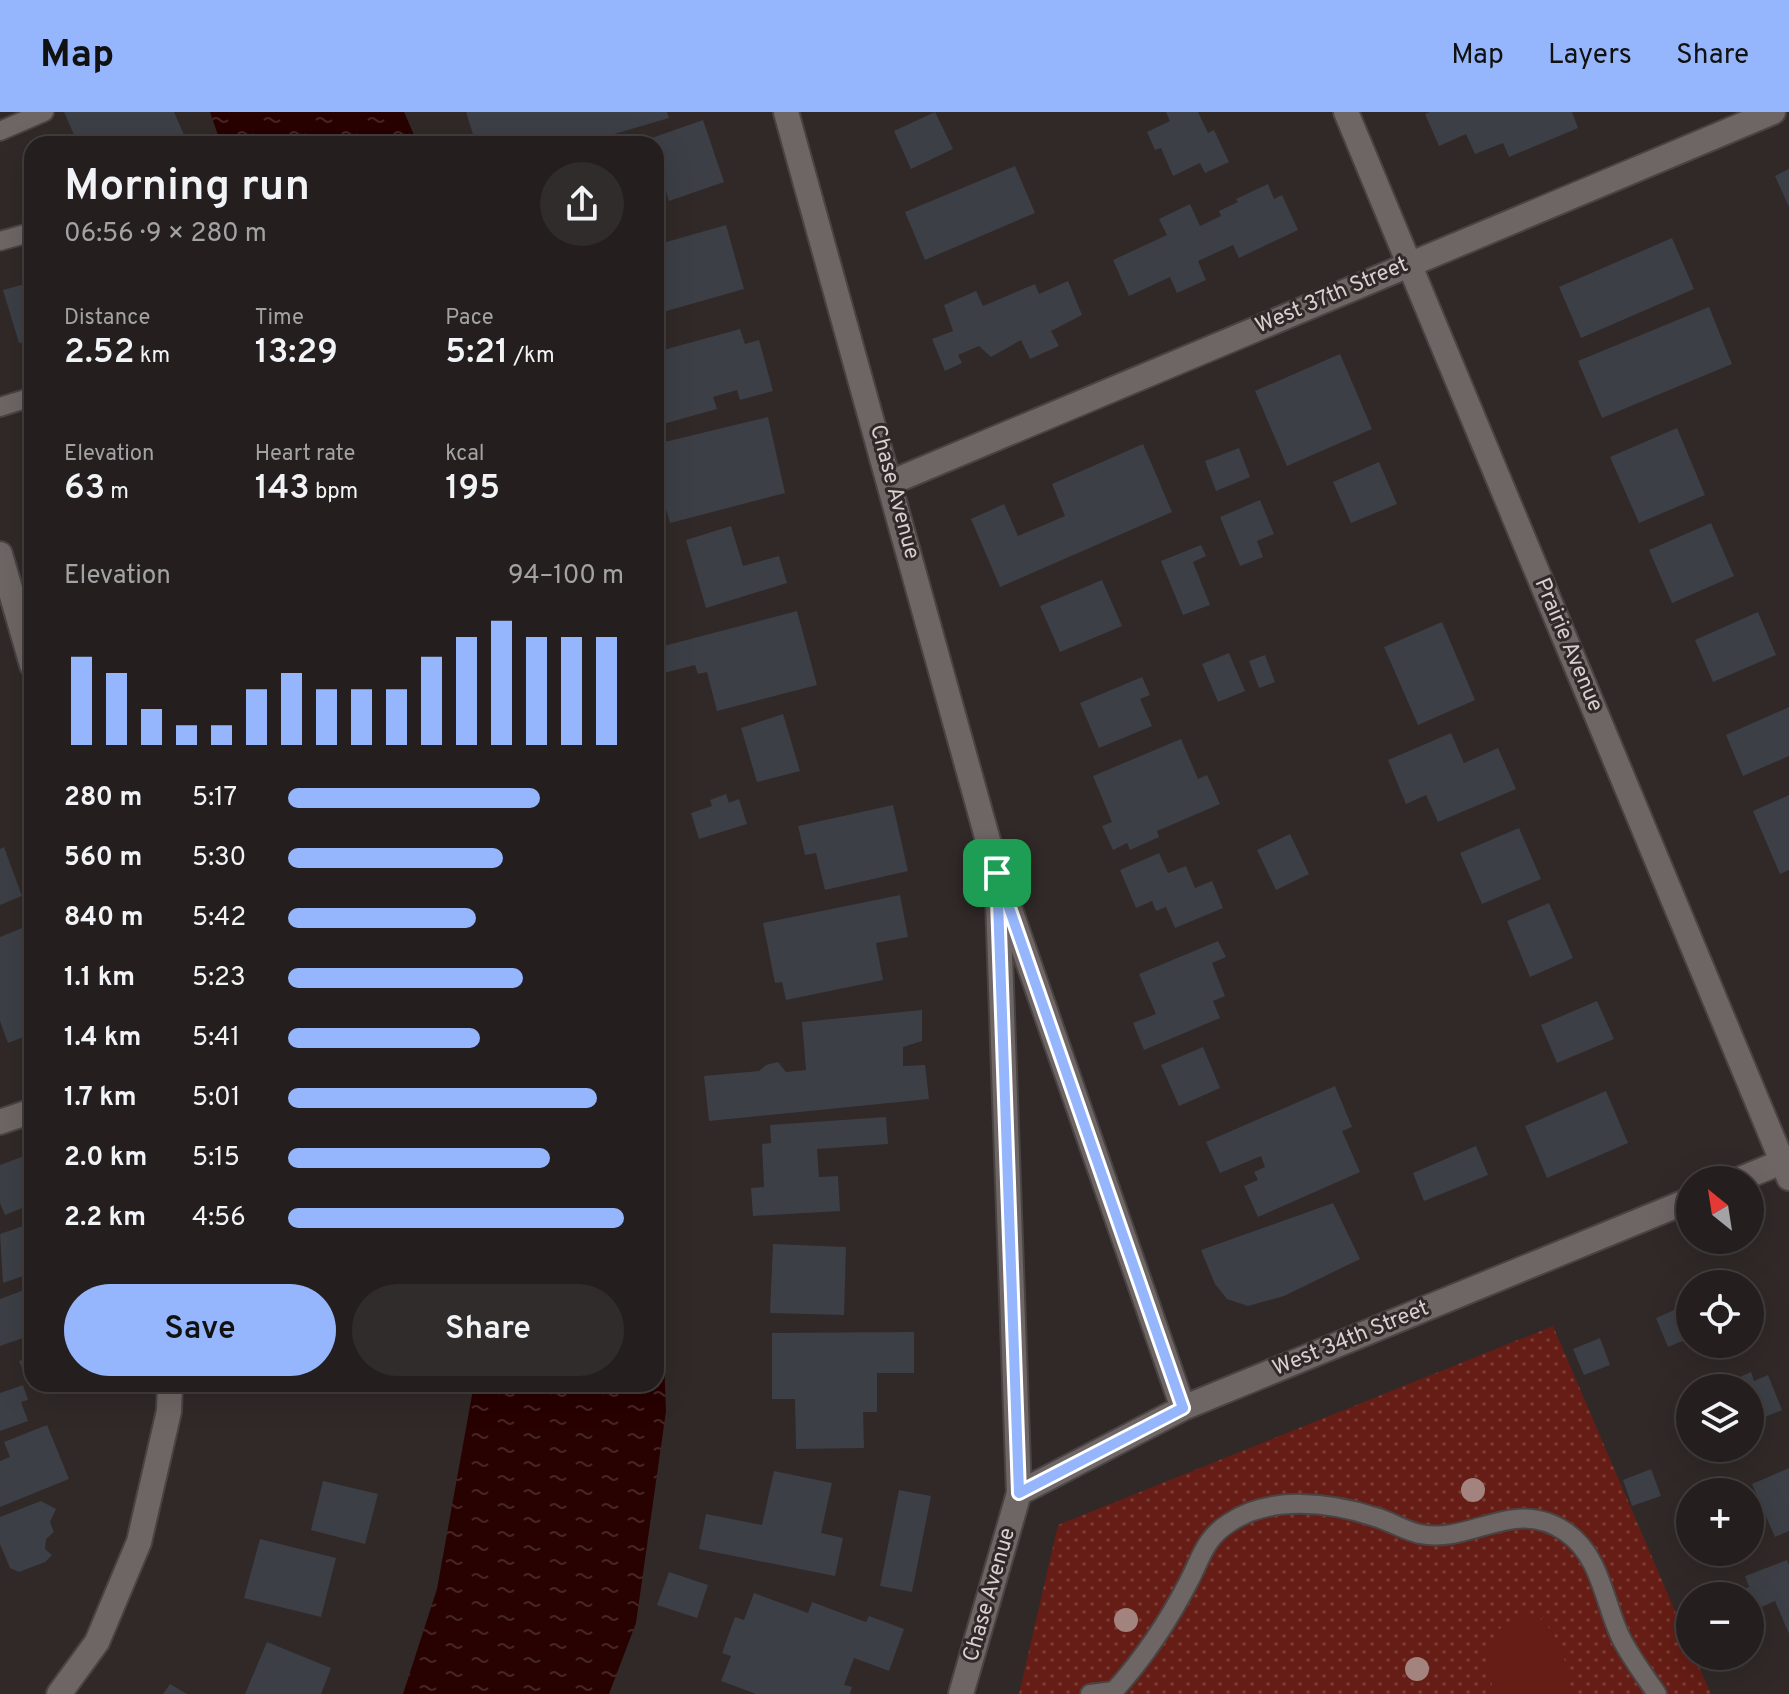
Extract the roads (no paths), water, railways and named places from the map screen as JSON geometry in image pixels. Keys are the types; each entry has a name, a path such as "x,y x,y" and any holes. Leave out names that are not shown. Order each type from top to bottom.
{"street":[{"name":"Chase Avenue","path":"786,112 892,482 997,873 1183,1408"},
{"name":"Prairie Avenue","path":"1346,112 1787,1166"},
{"name":"West 37th Street","path":"892,482 1773,112"},
{"path":"0,554 24,640"},
{"name":"Chase Avenue","path":"961,1694 1019,1493 997,873"},
{"path":"0,1122 24,1114"},
{"path":"1764,1173 1787,1166"},
{"name":"West 34th Street","path":"1019,1493 1183,1408 1676,1206"},
{"path":"59,1694 97,1642 139,1542 169,1411 170,1392"}],"lane":[{"path":"0,131 44,112"},
{"path":"0,241 24,234"},
{"path":"0,407 24,400"},
{"path":"1090,1694 1114,1691 1135,1667 1190,1580 1203,1547 1229,1523 1269,1505 1323,1505 1373,1516 1420,1534 1455,1534 1503,1518 1536,1519 1568,1533 1597,1570 1622,1640 1657,1694"}],"water":[{"path":"210,112 404,112 414,136 218,136"},
{"path":"664,1360 666,1411 636,1623 609,1694 403,1694 437,1589 473,1392 664,1392"}]}
